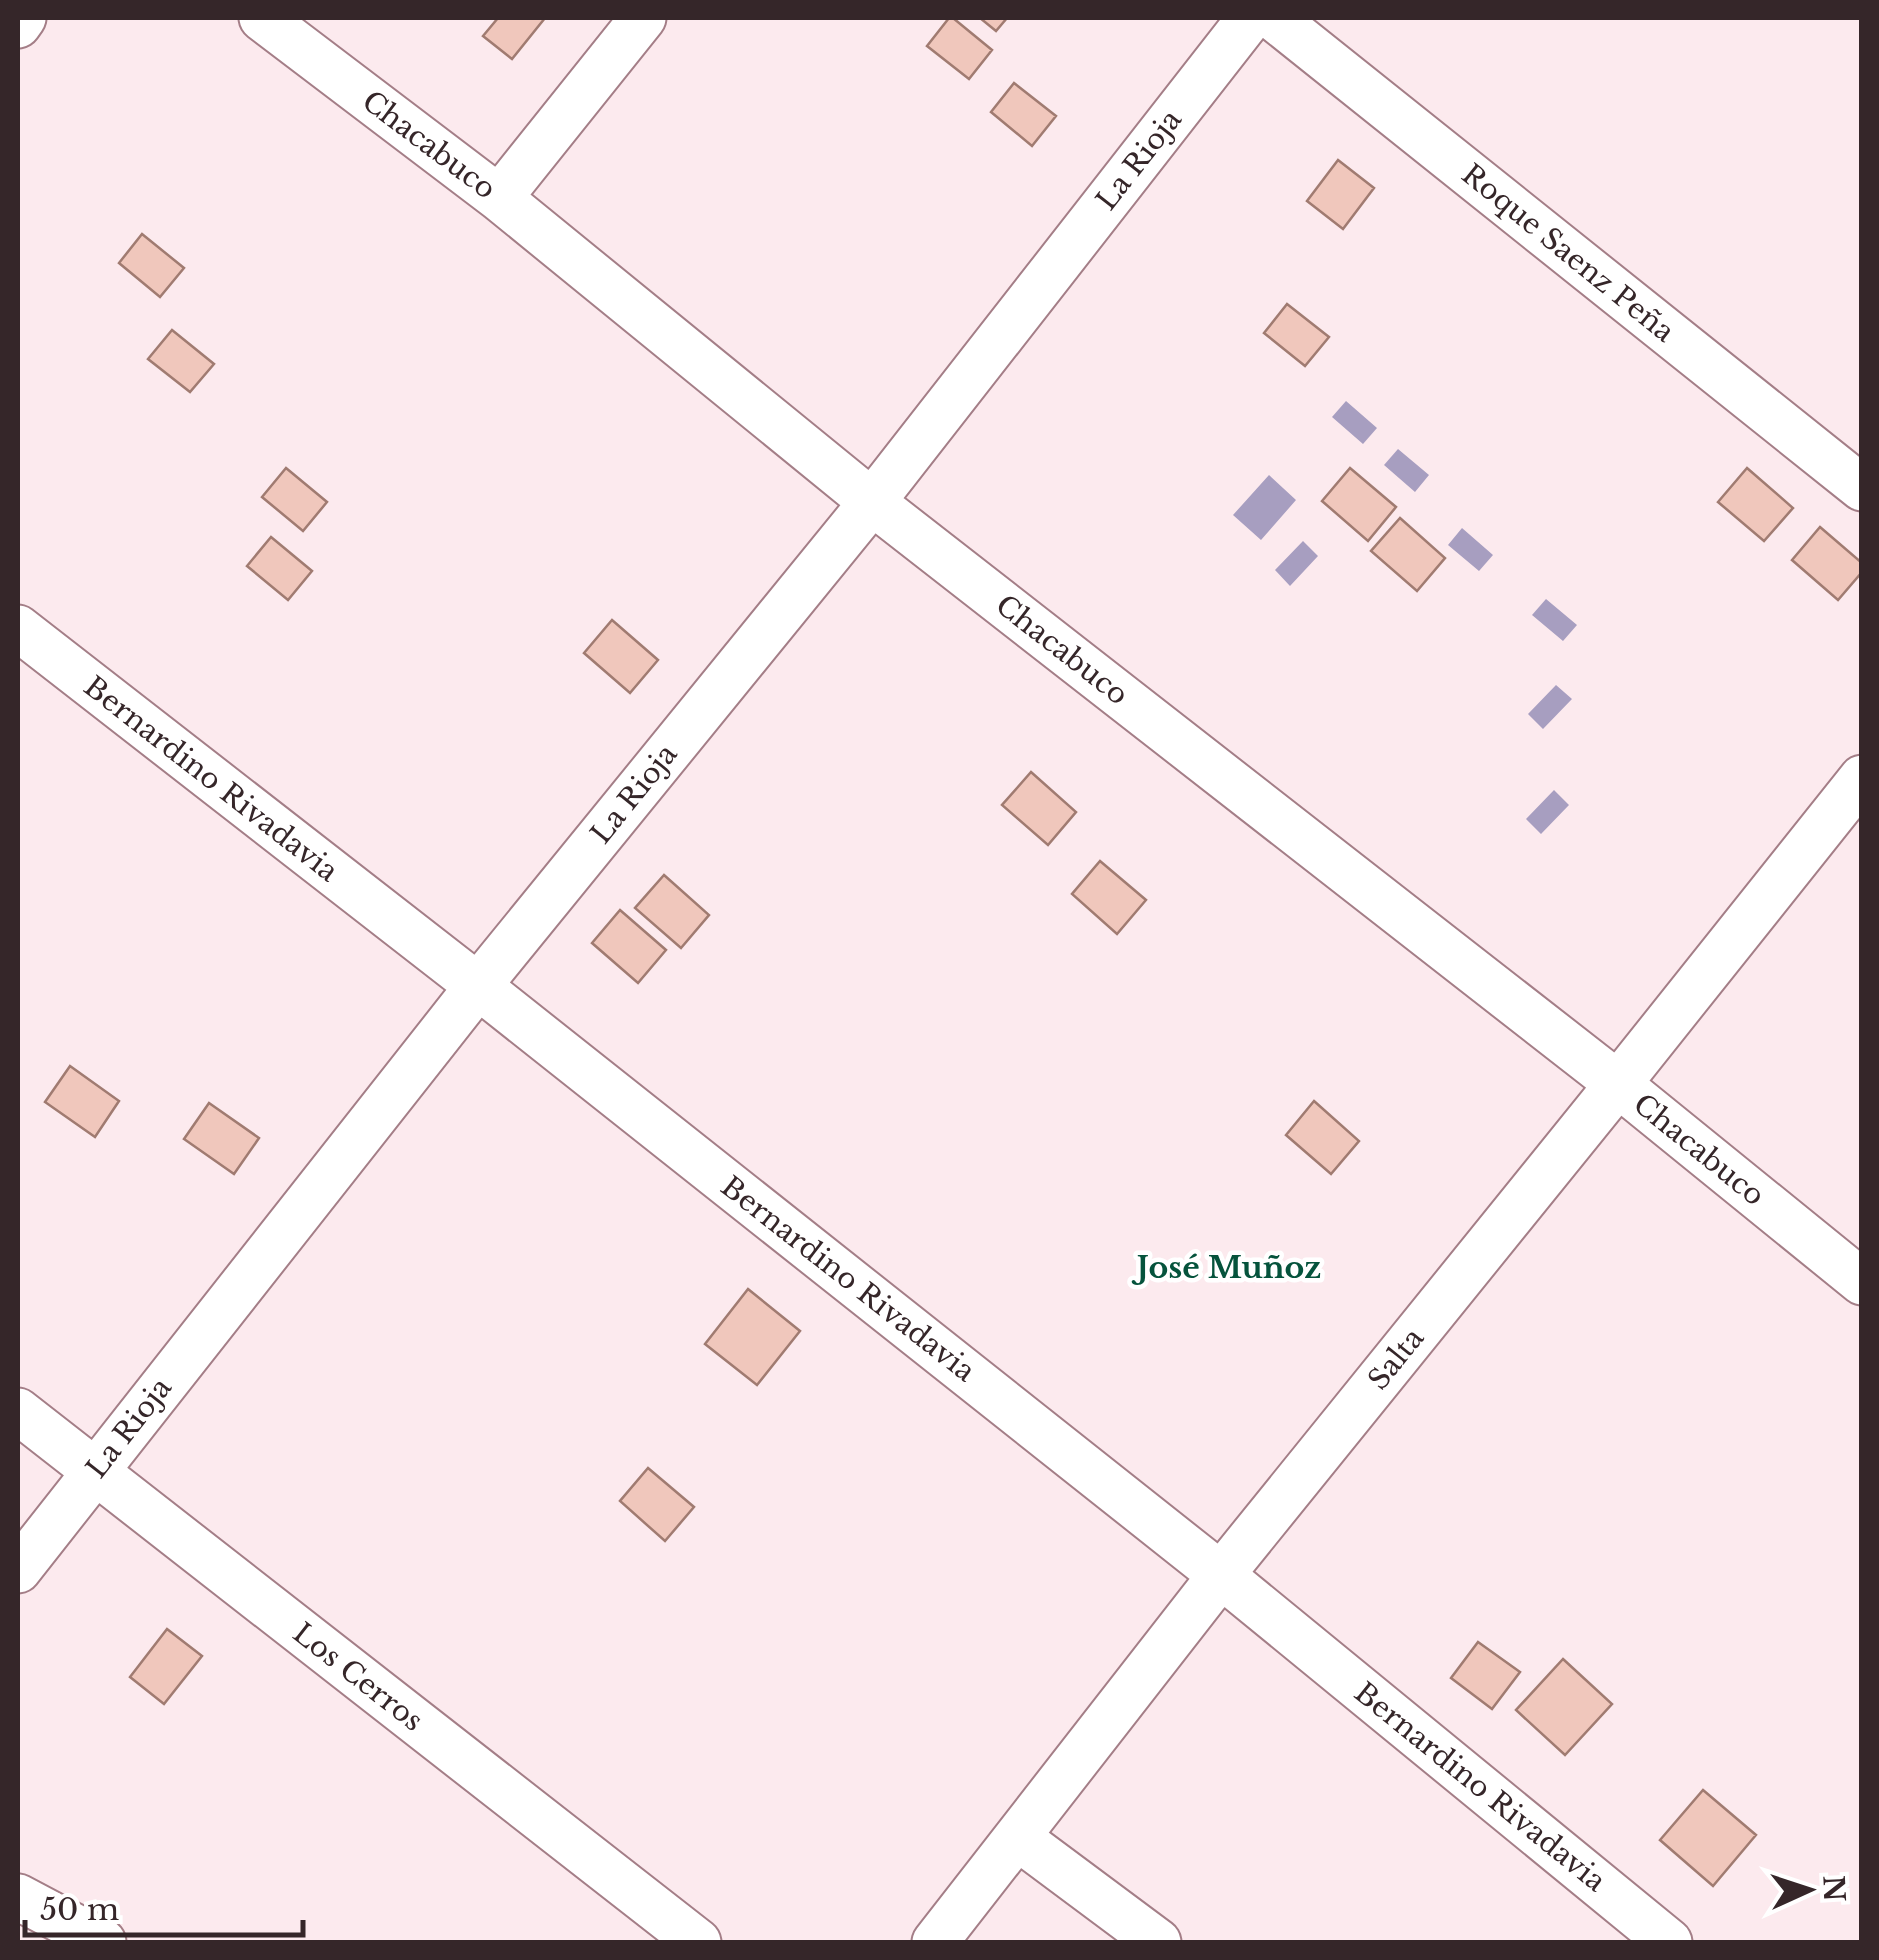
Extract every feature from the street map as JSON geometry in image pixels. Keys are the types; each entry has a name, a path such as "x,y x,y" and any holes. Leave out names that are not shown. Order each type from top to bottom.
{"street":[{"path":"18,25 23,18"},
{"name":"Chacabuco","path":"262,18 499,198 872,502 1618,1084 1862,1282"},
{"path":"499,198 643,18"},
{"name":"La Rioja","path":"18,1570 478,986 872,502 1250,18"},
{"name":"Roque Saenz Peña","path":"1274,18 1862,488"},
{"name":"Bernardino Rivadavia","path":"18,628 1221,1574 1669,1942"},
{"name":"Salta","path":"935,1942 1221,1574 1862,778"},
{"name":"Los Cerros","path":"18,1410 698,1942"},
{"path":"1018,1837 1158,1942"},
{"path":"18,1897 102,1942"}],"shaded area":[{"path":"1346,401 1377,428 1363,444 1332,417"},
{"path":"1398,449 1429,475 1415,492 1384,465"},
{"path":"1269,475 1296,500 1261,540 1233,515"},
{"path":"1462,528 1493,555 1479,571 1448,545"},
{"path":"1303,541 1318,556 1290,586 1275,570"},
{"path":"1546,599 1577,625 1563,641 1532,615"},
{"path":"1556,685 1572,699 1543,729 1528,714"},
{"path":"1554,790 1569,805 1541,834 1526,819"}],"building":[{"path":"498,18 545,18 512,59 483,36"},
{"path":"949,18 992,50 969,79 927,46"},
{"path":"980,18 1007,18 996,31"},
{"path":"1014,83 1056,116 1032,146 991,112"},
{"path":"1338,160 1374,188 1343,229 1307,201"},
{"path":"142,234 184,268 160,297 119,263"},
{"path":"1287,304 1329,337 1305,366 1264,333"},
{"path":"172,330 214,364 190,392 148,359"},
{"path":"286,468 327,502 303,531 262,497"},
{"path":"1350,468 1396,507 1368,541 1322,501"},
{"path":"1747,468 1793,508 1764,541 1718,502"},
{"path":"1400,518 1445,558 1417,591 1371,551"},
{"path":"1820,527 1862,563 1862,572 1838,600 1792,560"},
{"path":"271,537 312,571 288,600 247,566"},
{"path":"612,620 658,660 630,693 584,653"},
{"path":"1031,772 1076,812 1048,845 1002,805"},
{"path":"1100,861 1146,900 1117,934 1072,894"},
{"path":"664,875 709,915 681,948 635,908"},
{"path":"620,910 666,950 638,983 592,943"},
{"path":"70,1066 119,1101 95,1137 45,1102"},
{"path":"1314,1101 1359,1141 1331,1174 1286,1135"},
{"path":"209,1103 259,1138 234,1174 184,1139"},
{"path":"748,1289 800,1331 757,1385 705,1344"},
{"path":"648,1468 694,1507 665,1541 620,1501"},
{"path":"167,1629 202,1656 164,1704 130,1677"},
{"path":"1478,1642 1520,1672 1492,1709 1451,1678"},
{"path":"1563,1659 1612,1704 1565,1755 1516,1710"},
{"path":"1703,1790 1756,1835 1713,1886 1660,1840"}],"district":[{"name":"José Muñoz","path":"1229,1267"}]}
